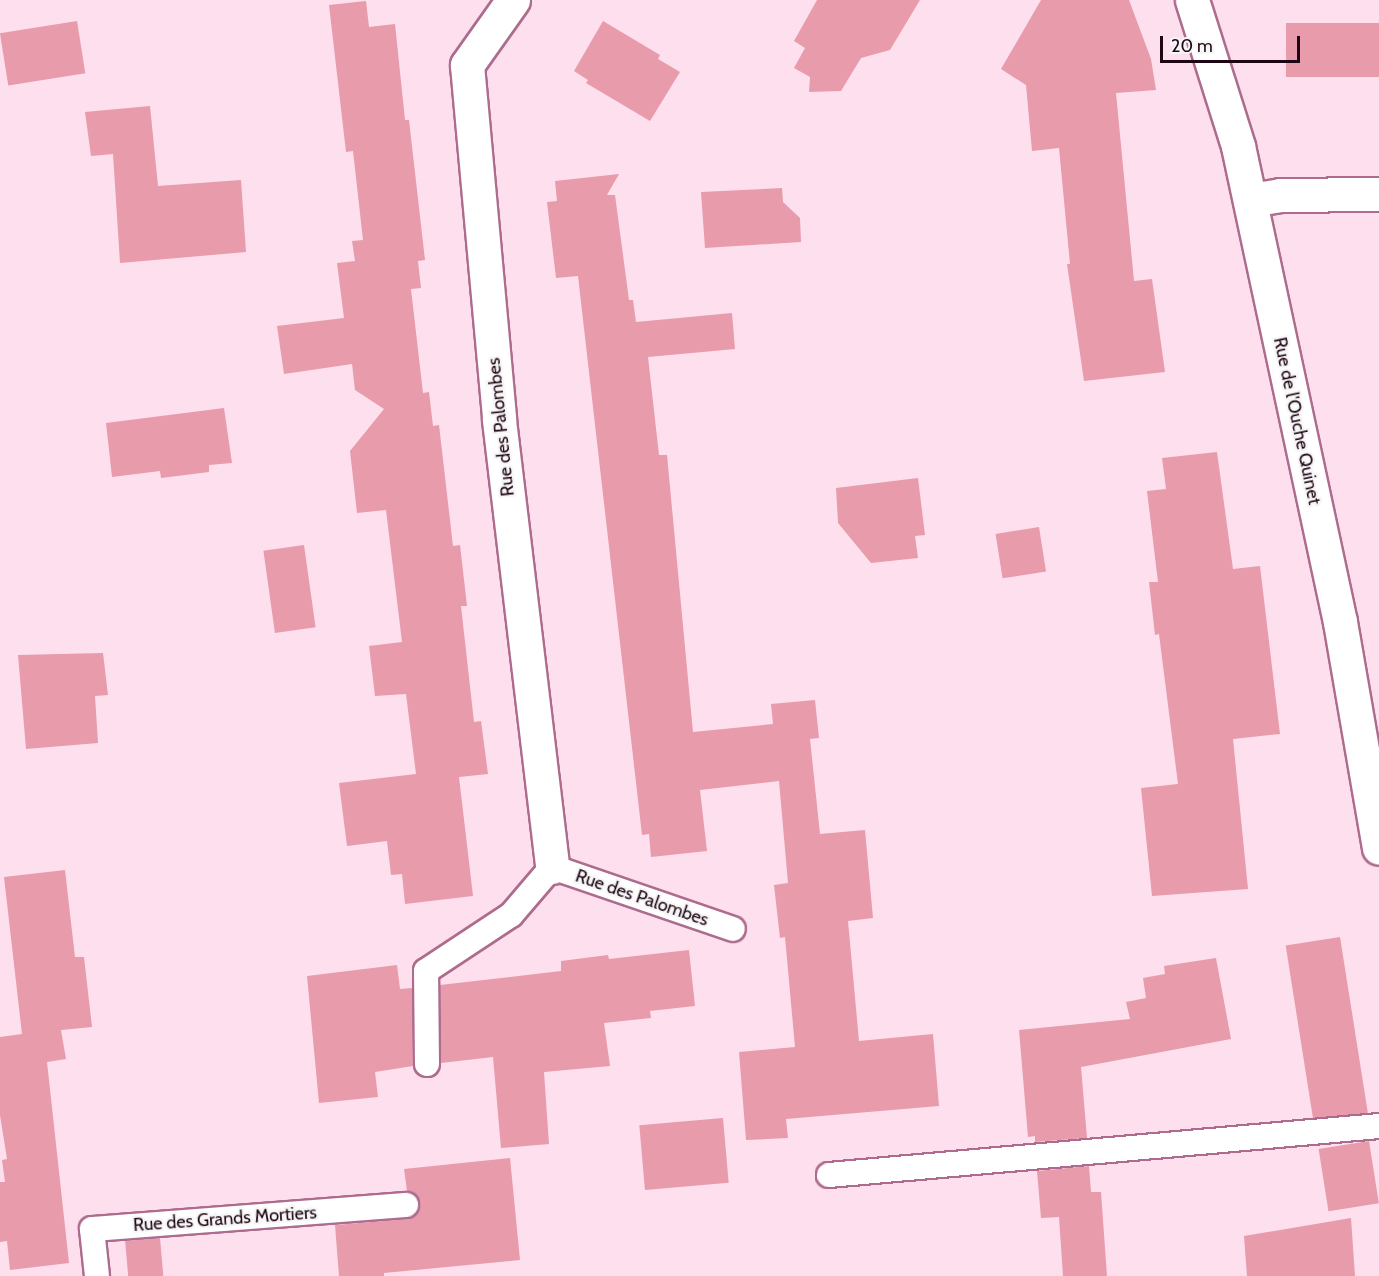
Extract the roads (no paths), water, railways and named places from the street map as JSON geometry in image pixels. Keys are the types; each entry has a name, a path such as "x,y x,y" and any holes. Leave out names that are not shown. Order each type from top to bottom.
{"street":[{"name":"Rue des Palombes","path":"513,0 467,65 499,420 552,867"},
{"name":"Rue de l'Ouche Quinet","path":"1192,0 1225,95 1250,200 1340,622 1379,849"},
{"path":"1250,200 1280,195 1379,194"}],"lane":[{"name":"Rue des Palombes","path":"427,1064 426,971 512,915 552,867 733,929"},
{"path":"829,1175 1379,1126"},
{"name":"Rue des Grands Mortiers","path":"97,1276 92,1229 406,1205"}]}
